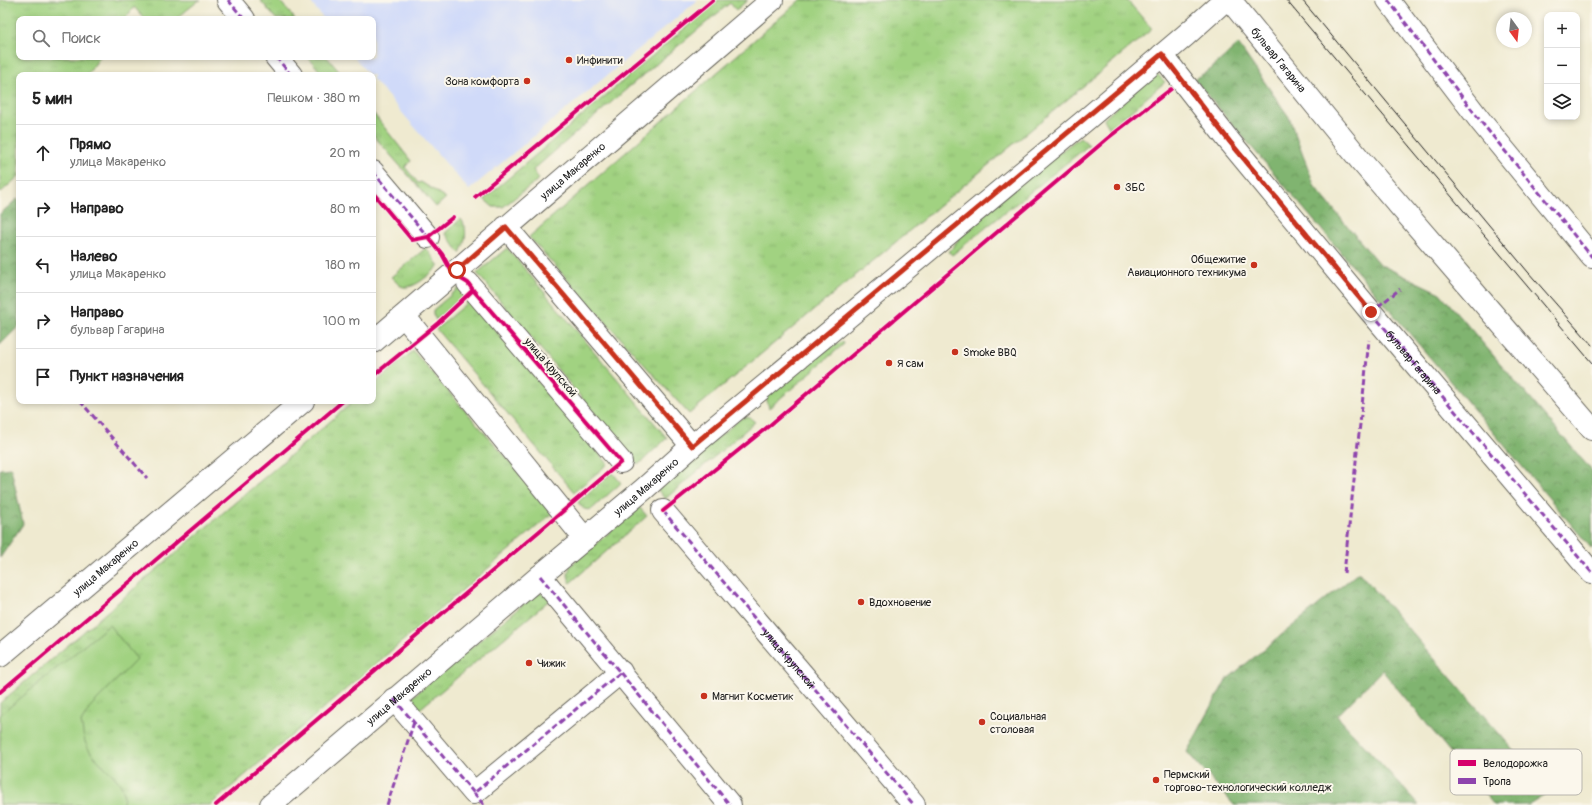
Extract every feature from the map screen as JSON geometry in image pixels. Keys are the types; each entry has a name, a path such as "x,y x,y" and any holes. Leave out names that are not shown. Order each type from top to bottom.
{"main road":[{"path":"228,0 241,16"},
{"name":"улица Макаренко","path":"376,339 772,0"},
{"name":"улица Макаренко","path":"271,805 585,539 692,446 1225,0"},
{"name":"бульвар Гагарина","path":"1230,0 1361,161 1592,429"},
{"path":"1388,0 1482,123 1592,257"},
{"name":"бульвар Гагарина","path":"1162,54 1230,142 1371,312 1592,573"},
{"path":"279,60 289,72"},
{"path":"376,176 428,237"},
{"path":"506,227 692,446"},
{"name":"улица Крупской","path":"468,283 621,462"},
{"path":"404,316 585,539"},
{"name":"улица Макаренко","path":"0,656 299,404"},
{"name":"улица Крупской","path":"663,511 914,805"},
{"path":"540,576 730,805"},
{"path":"394,700 479,799 621,672"}],"shaded area":[{"path":"309,0 698,0 469,190 376,82 376,72 366,72 356,60 376,60 376,16 322,16"}],"green space":[{"path":"0,0 201,0 180,16 142,16 134,7 127,16 16,16 16,60 98,60 89,72 16,72 16,179 0,193"},
{"path":"260,0 279,0 292,16 273,16"},
{"path":"718,0 748,0 736,10 730,3 637,80 533,170 539,179 503,207 493,207 484,199"},
{"path":"800,0 1127,0 1152,29 689,414 529,237"},
{"path":"1238,44 1289,117 1315,187 1379,264 1440,293 1592,471 1592,549 1194,79 1210,70"},
{"path":"310,60 330,60 340,72 320,72"},
{"path":"1157,74 1165,82 1110,129 1104,119 1151,76"},
{"path":"376,117 411,161 405,167 418,183 421,182 446,198 436,207 376,138"},
{"path":"1080,137 1089,145 952,255 949,252 980,212"},
{"path":"16,200 16,329 0,345 0,214"},
{"path":"461,219 466,232 465,240 460,253 445,233"},
{"path":"426,248 439,266 416,284 405,287 401,286 391,277"},
{"path":"507,248 667,438 638,465 477,273"},
{"path":"459,288 466,295 436,320 433,310"},
{"path":"470,300 608,464 574,492 436,329"},
{"path":"843,341 844,344 769,408 766,397 801,364"},
{"path":"413,351 554,512 210,805 0,805 0,703 350,404 376,404 376,382"},
{"path":"746,417 755,422 665,499 657,489 740,419"},
{"path":"11,468 23,524 0,558 0,469"},
{"path":"612,472 621,483 592,509 587,510 582,507 578,502"},
{"path":"639,507 647,516 570,583 568,575 570,566"},
{"path":"1359,572 1513,749 1450,749 1450,752 1382,670 1337,716 1419,805 1234,805 1187,752 1226,680"},
{"path":"540,593 552,598 415,713 409,701 418,692 532,597"},
{"path":"109,625 137,659 91,706 81,722 85,740 91,753 112,774 122,788 124,796 122,805 3,805 0,802 0,715"},
{"path":"1486,795 1545,795 1529,805 1494,805"}],"tram line":[{"path":"1286,0 1592,363"},
{"path":"1302,0 1528,272 1592,345"}],"marked path":[{"path":"228,0 241,16"},
{"path":"1388,0 1482,123 1592,257"},
{"path":"1162,55 1230,142 1371,312 1592,573"},
{"path":"278,60 288,72"},
{"path":"376,176 428,237"},
{"path":"1371,312 1400,289"},
{"path":"1344,573 1369,340"},
{"path":"83,404 147,478"},
{"path":"663,511 914,805"},
{"path":"540,576 730,805"},
{"path":"394,699 474,793 621,672"},
{"path":"387,805 414,722"},
{"path":"474,793 484,805"}],"cycle path":[{"path":"475,197 713,0"},
{"path":"663,511 770,425 1108,138 1171,89"},
{"path":"376,197 412,240 428,237 453,217"},
{"path":"216,805 621,462 468,283 453,274 442,254 428,237"},
{"path":"376,374 438,323 473,290"},
{"path":"0,692 339,404"}],"place":[{"name":"Инфинити","path":"569,60"},
{"name":"Зона комфорта","path":"527,81"},
{"name":"ЗБС","path":"1117,187"},
{"name":"Общежитие Авиационного техникума","path":"1254,265"},
{"name":"Smoke BBQ","path":"955,352"},
{"name":"Я сам","path":"889,363"},
{"name":"Вдохновение","path":"861,602"},
{"name":"Чижик","path":"529,663"},
{"name":"Магнит Косметик","path":"704,696"},
{"name":"Социальная столовая","path":"982,722"},
{"name":"Пермский торгово-технологический колледж","path":"1156,780"}],"route":[{"path":"457,270 506,227 692,446 1088,118 1162,54 1230,142 1371,312"}]}
